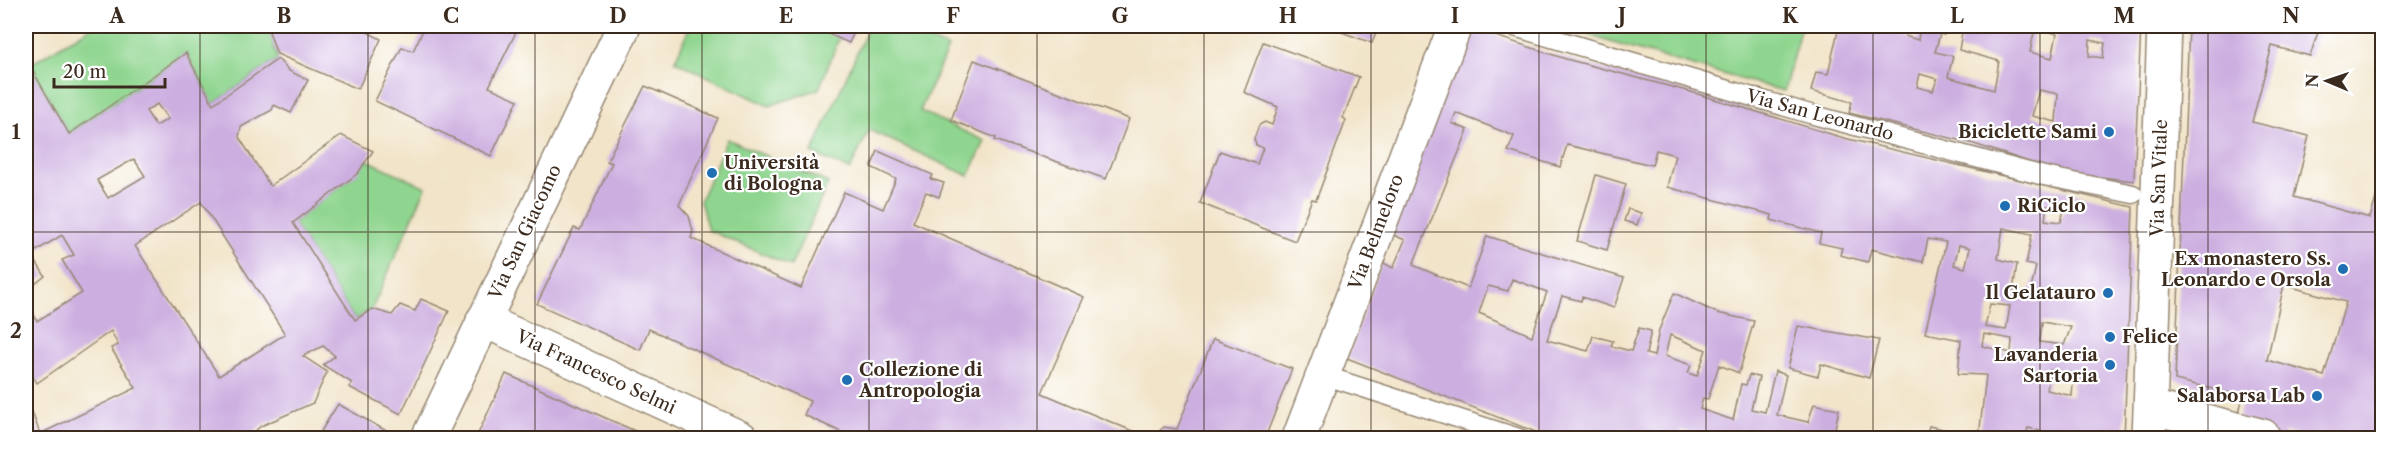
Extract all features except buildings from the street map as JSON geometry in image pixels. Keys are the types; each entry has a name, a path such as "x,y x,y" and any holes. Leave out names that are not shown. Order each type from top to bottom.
{"street":[{"name":"Via San Giacomo","path":"428,438 624,26"},
{"name":"Via Belmeloro","path":"1299,438 1455,26"},
{"name":"Via San Vitale","path":"2150,423 2164,26"},
{"name":"Via Francesco Selmi","path":"483,320 741,438"},
{"path":"2150,423 2263,436"}],"lane":[{"name":"Via San Leonardo","path":"1511,26 1810,114 2044,176 2133,194"},
{"path":"1323,375 1520,438"}],"green space":[{"path":"93,26 270,26 268,27 278,59 213,104 186,53 69,134 29,65"},
{"path":"690,26 844,26 819,89 769,106 675,61"},
{"path":"869,26 897,26 948,48 920,111 985,141 969,176 869,130 850,170 812,153"},
{"path":"1559,26 1801,26 1784,91"},
{"path":"727,139 828,183 791,266 708,230 700,201"},
{"path":"367,160 426,187 372,309 355,320 293,223 356,174"}],"place":[{"name":"Biciclette Sami","path":"2109,132"},
{"name":"Università di Bologna","path":"712,173"},
{"name":"RiCiclo","path":"2005,206"},
{"name":"Ex monastero Ss. Leonardo e Orsola","path":"2343,269"},
{"name":"Il Gelatauro","path":"2108,293"},
{"name":"Felice","path":"2110,337"},
{"name":"Lavanderia Sartoria","path":"2110,365"},
{"name":"Collezione di Antropologia","path":"847,380"},
{"name":"Salaborsa Lab","path":"2317,396"}]}
